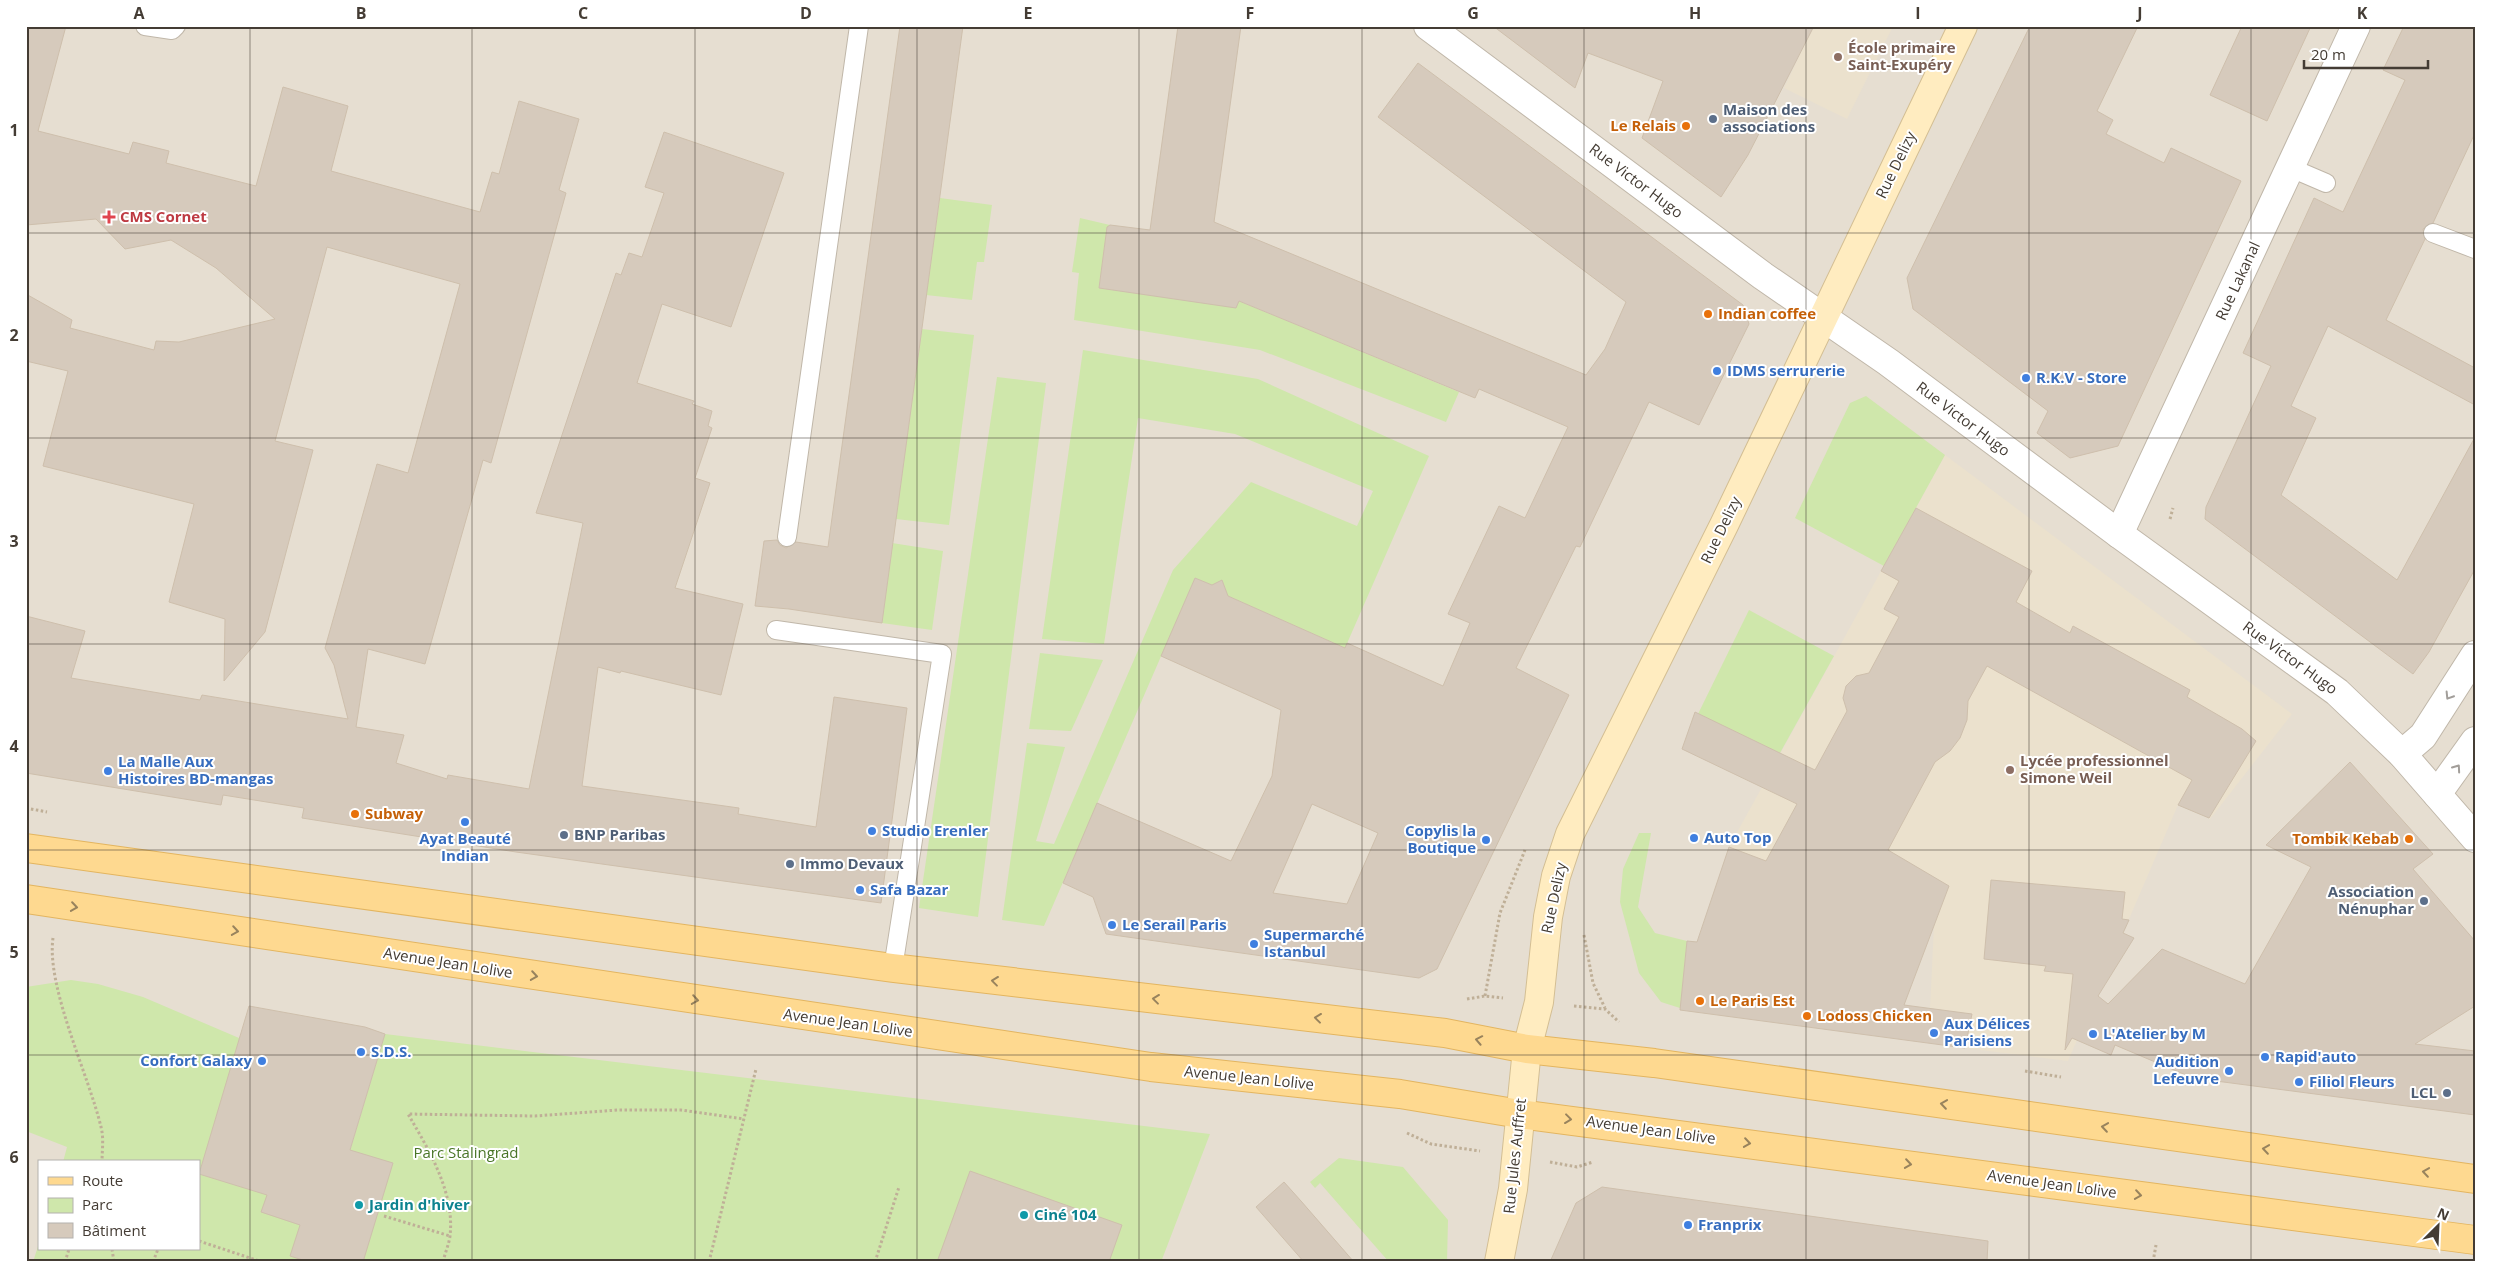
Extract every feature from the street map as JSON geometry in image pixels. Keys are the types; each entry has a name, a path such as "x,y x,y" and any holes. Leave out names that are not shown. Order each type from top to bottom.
{"main road":[{"name":"Rue Delizy","path":"1527,1049 1538,1002 1548,917 1556,876 1570,834 1728,516 1963,26"},
{"path":"26,848 894,968 1436,1032 1527,1049 1654,1063 2475,1178"},
{"name":"Avenue Jean Lolive","path":"26,899 1141,1066 1400,1094 1520,1114 2475,1240"},
{"name":"Rue Jules Auffret","path":"1500,1262 1513,1189 1527,1049"}],"street":[{"name":"Rue Victor Hugo","path":"1428,26 1763,276 1824,317 2337,692 2402,754 2475,838"},
{"name":"Rue Lakanal","path":"2119,534 2356,26"},
{"path":"2402,754 2423,736 2475,655"},
{"path":"2437,794 2475,741"}],"lane":[{"path":"144,26 172,30 176,26"},
{"path":"787,537 859,26"},
{"path":"2291,168 2326,183"},
{"path":"2433,233 2475,249"},
{"path":"776,630 942,654 894,968"}],"path":[{"path":"59,905 52,949 53,955 60,995 102,1129 102,1160"},
{"path":"709,1262 756,1069"},
{"path":"2025,1071 2061,1077"},
{"path":"443,1262 450,1236 449,1202 428,1149 408,1114 535,1116 618,1110 681,1110 744,1119"},
{"path":"875,1262 899,1187"},
{"path":"384,1216 450,1236"},
{"path":"200,1241 262,1262"},
{"path":"2153,1262 2156,1245"},
{"path":"65,1262 69,1250"},
{"path":"153,1262 158,1250"}],"shaded area":[{"path":"26,26 2475,26 2475,1262 26,1262"},
{"name":"École primaire Saint-Exupéry","path":"1814,26 1893,26 1847,119 1784,88"},
{"name":"Lycée professionnel Simone Weil","path":"1945,455 2292,714 2210,819 2178,805 2068,1061 1965,1048 1972,1014 1930,1009 1934,926 1729,847"}],"green space":[{"path":"940,198 992,205 984,262 977,262 972,300 926,295"},
{"path":"1080,218 1110,225 1107,228 1099,288 1236,307 1239,301 1459,392 1446,422 1260,350 1074,320 1079,273 1072,272"},
{"path":"922,329 974,335 949,525 896,519"},
{"path":"1083,350 1258,379 1429,456 1345,648 1228,596 1222,580 1212,585 1195,578 1044,926 1002,920 1027,743 1065,747 1036,841 1054,844 1173,570 1251,482 1357,526 1373,491 1235,434 1138,418 1104,644 1042,639"},
{"path":"997,377 1046,383 978,917 919,908"},
{"path":"1866,396 1945,455 1884,566 1795,518 1850,403"},
{"path":"892,543 943,551 932,630 882,623"},
{"path":"1749,610 1834,656 1780,753 1698,714"},
{"path":"1040,653 1103,660 1071,731 1029,729"},
{"path":"1639,833 1651,833 1638,907 1655,933 1687,941 1680,1008 1661,1002 1639,973 1620,902 1623,869"},
{"name":"Parc Stalingrad","path":"71,980 98,984 143,997 239,1038 331,1214 385,1034 1210,1134 1161,1262 33,1262 38,1246 38,1250 200,1250 200,1160 64,1160 67,1147 26,1131 26,987"},
{"path":"1339,1158 1403,1167 1448,1220 1447,1262 1389,1262 1320,1183 1315,1188 1310,1182"}],"building":[{"path":"26,26 66,26 38,131 129,154 133,142 169,151 166,163 256,186 283,87 348,106 331,171 480,212 492,172 499,174 519,101 579,119 559,190 566,193 491,463 483,460 425,664 368,649 356,727 404,735 396,763 447,779 448,775 529,789 583,523 536,513 616,273 621,275 629,253 642,257 664,193 645,187 664,132 784,173 731,327 662,304 637,383 694,401 692,404 712,411 708,426 712,428 695,478 710,483 675,588 743,604 721,695 598,667 582,786 739,808 738,814 816,827 834,697 907,708 881,903 516,852 302,818 304,808 223,795 221,805 26,773 26,616 85,631 71,678 200,700 202,695 348,719 334,665 325,648 377,464 408,473 460,284 327,247 275,441 313,450 265,632 224,681 225,619 169,602 194,504 43,466 68,371 26,361 26,294 72,320 70,328 154,350 156,341 179,342 275,319 216,268 171,240 125,249 96,219 26,225"},
{"path":"900,26 963,26 882,623 789,609 755,606 764,541 777,540 780,545 786,548 796,542 828,547"},
{"path":"1178,26 1241,26 1214,222 1586,375 1605,349 1626,302 1378,117 1418,63 1743,305 1749,324 1699,425 1649,402 1580,547 1576,546 1516,668 1569,695 1437,969 1419,978 1106,934 1093,897 1063,883 1097,803 1231,861 1272,776 1281,710 1161,656 1195,578 1212,585 1222,580 1228,596 1345,648 1347,643 1443,686 1470,623 1448,614 1499,506 1525,518 1568,427 1479,389 1475,398 1239,301 1236,308 1099,288 1107,227 1110,225 1150,230","holes":["1312,804 1378,833 1347,904 1273,893"]},
{"path":"1493,26 1814,26 1748,155 1721,197 1642,138 1663,81 1588,53 1575,88"},
{"path":"2030,26 2138,26 2097,111 2113,120 2106,134 2164,163 2171,148 2241,181 2118,446 2070,458 2037,433 2048,411 1913,309 1907,278"},
{"path":"2242,26 2311,26 2267,121 2210,95"},
{"path":"2404,26 2475,26 2475,133 2433,223 2423,229 2425,239 2386,320 2475,368 2475,405 2328,326 2291,406 2316,418 2281,495 2397,580 2475,437 2475,569 2429,652 2413,674 2205,519 2206,507 2271,366 2243,353 2314,198 2343,212 2405,80 2383,70"},
{"path":"1916,508 2032,571 2016,602 2070,633 2073,626 2190,690 2187,697 2242,729 2256,741 2209,818 2178,805 2192,780 1987,666 1968,701 1967,720 1960,738 1950,751 1935,762 1888,850 1949,886 1904,1005 1972,1014 1965,1048 1680,1010 1687,941 1697,942 1729,847 1766,861 1797,804 1682,749 1695,712 1815,770 1847,711 1843,698 1846,686 1856,676 1869,673 1899,617 1884,609 1899,581 1881,571"},
{"path":"2350,762 2433,854 2413,869 2475,941 2475,1006 2415,1044 2475,1051 2475,1115 2193,1078 2115,1045 2111,1055 2072,1038 2065,1050 2073,974 2044,971 2046,966 1984,959 1991,880 2125,892 2122,919 2129,920 2123,933 2134,938 2098,996 2108,1004 2162,949 2245,984 2311,867 2266,845"},
{"path":"249,1006 365,1027 385,1034 350,1150 393,1163 363,1262 309,1262 290,1256 300,1225 261,1212 267,1195 200,1174"},
{"name":"Ciné 104","path":"970,1171 1122,1225 1109,1262 937,1262"},
{"path":"1284,1182 1354,1262 1304,1262 1256,1207"},
{"path":"1602,1187 1988,1241 1987,1262 1550,1262 1576,1203"}],"place":[{"name":"École primaire Saint-Exupéry","path":"1838,57"},
{"name":"Maison des associations","path":"1713,119"},
{"name":"Le Relais","path":"1686,126"},
{"name":"CMS Cornet","path":"109,217"},
{"name":"Indian coffee","path":"1708,314"},
{"name":"IDMS serrurerie","path":"1717,371"},
{"name":"R.K.V - Store","path":"2026,378"},
{"name":"Lycée professionnel Simone Weil","path":"2010,770"},
{"name":"La Malle Aux Histoires BD-mangas","path":"108,771"},
{"name":"Subway","path":"355,814"},
{"name":"Ayat Beauté Indian","path":"465,822"},
{"name":"Studio Erenler","path":"872,831"},
{"name":"BNP Paribas","path":"564,835"},
{"name":"Auto Top","path":"1694,838"},
{"name":"Tombik Kebab","path":"2409,839"},
{"name":"Copylis la Boutique","path":"1486,840"},
{"name":"Immo Devaux","path":"790,864"},
{"name":"Safa Bazar","path":"860,890"},
{"name":"Association Nénuphar","path":"2424,901"},
{"name":"Le Serail Paris","path":"1112,925"},
{"name":"Supermarché Istanbul","path":"1254,944"},
{"name":"Le Paris Est","path":"1700,1001"},
{"name":"Lodoss Chicken","path":"1807,1016"},
{"name":"Aux Délices Parisiens","path":"1934,1033"},
{"name":"L'Atelier by M","path":"2093,1034"},
{"name":"S.D.S.","path":"361,1052"},
{"name":"Rapid'auto","path":"2265,1057"},
{"name":"Confort Galaxy","path":"262,1061"},
{"name":"Audition Lefeuvre","path":"2229,1071"},
{"name":"Filiol Fleurs","path":"2299,1082"},
{"name":"LCL","path":"2447,1093"},
{"name":"Jardin d'hiver","path":"359,1205"},
{"name":"Ciné 104","path":"1024,1215"},
{"name":"Franprix","path":"1688,1225"}]}
